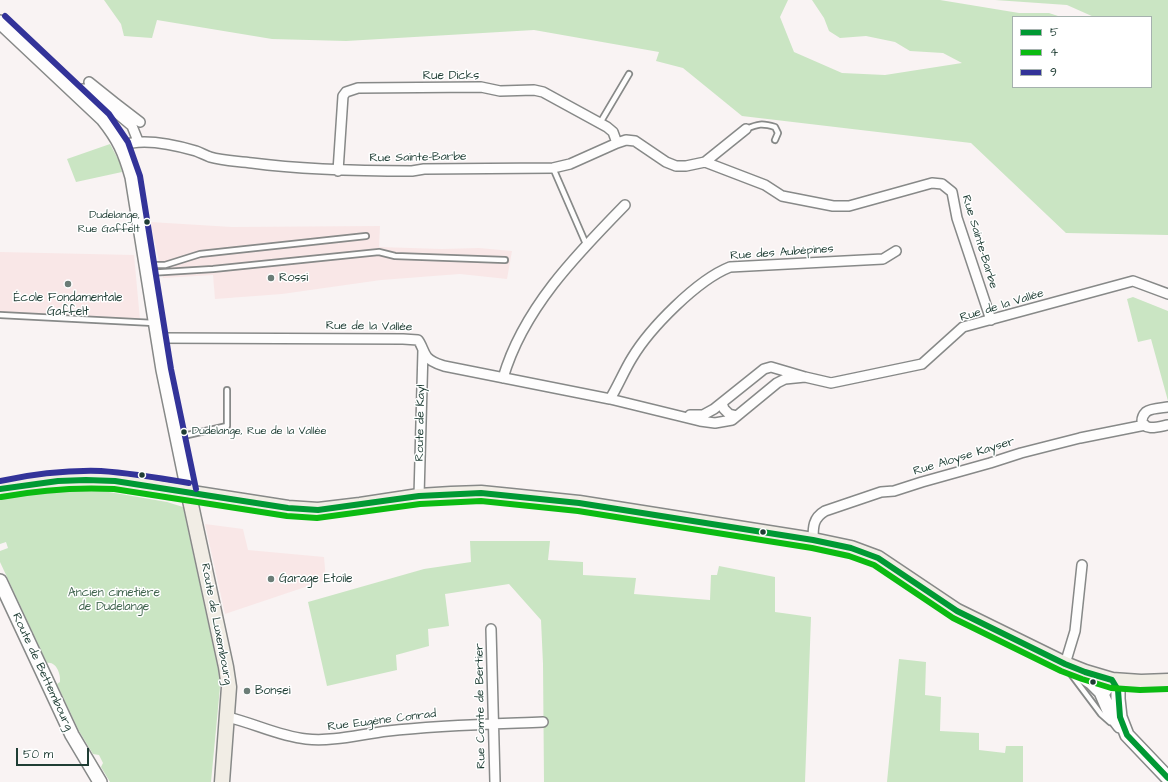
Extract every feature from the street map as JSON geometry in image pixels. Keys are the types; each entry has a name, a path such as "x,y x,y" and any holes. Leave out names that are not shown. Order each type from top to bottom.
{"main road":[{"path":"2,26 103,119 122,146 132,177 163,370 188,491"},
{"path":"0,489 35,482 88,479 134,483 288,508 318,510 419,496 481,494 579,503 813,540 851,548 878,558 957,611 1065,664 1085,672 1112,680 1141,682 1168,681"},
{"name":"Route de Luxembourg","path":"188,491 229,687 222,782"},
{"name":"Route de Bettembourg","path":"0,581 72,736 100,782"},
{"path":"1065,664 1091,682 1102,694 1110,713 1127,736 1168,778"},
{"path":"1102,694 1112,680"},
{"path":"1112,680 1118,690 1120,718 1127,736"}],"street":[{"path":"89,82 132,126 138,141"},
{"name":"Rue Dicks","path":"338,171 343,96 346,92 351,90 481,87 500,91 534,90 550,95 607,127 613,132 617,143"},
{"path":"77,94 83,89 88,89 140,122"},
{"name":"Rue Sainte-Barbe","path":"122,146 138,141 156,142 190,150 211,158 271,166 338,171 412,171 424,169 553,168 570,164 626,140 635,141 666,162 676,166 686,166 705,162 746,129"},
{"name":"Rue Sainte-Barbe","path":"705,162 765,186 782,196 833,206 849,206 932,183 942,184 952,192 957,218 991,320"},
{"path":"504,378 512,354 538,308 566,268 586,244 625,205"},
{"name":"Rue des Aubépines","path":"610,399 632,358 649,335 672,310 718,272 730,267 883,259 896,251"},
{"name":"Rue de la Vallée","path":"681,415 703,415 722,403 764,370 772,367 804,377 831,383 922,364 963,327 1132,281 1168,294"},
{"name":"Rue de la Vallée","path":"158,338 418,340 422,344 426,356 432,361 444,366 610,399 681,415 700,421 715,423 732,420 777,383 785,379 804,377"},
{"name":"Route de Kayl","path":"419,496 423,349"},
{"path":"772,367 775,371 777,383"},
{"path":"722,403 724,409 729,414 737,416"},
{"path":"1145,425 1142,420 1146,411 1168,407"},
{"name":"Rue Aloyse Kayser","path":"813,540 814,525 818,515 825,510 881,492 894,491 1020,453 1080,438 1145,425 1149,428 1168,424"},
{"path":"1065,664 1075,631 1082,565"},
{"name":"Rue Comte de Bertier","path":"491,629 495,724 495,782"},
{"name":"Rue Eugène Conrad","path":"227,716 246,721 269,731 292,738 326,740 388,731 439,726 543,722"}],"lane":[{"path":"600,123 629,74"},
{"path":"746,129 758,124 766,124 775,127 778,133 775,140"},
{"path":"553,168 586,244"},
{"path":"147,269 200,254 366,236"},
{"path":"147,269 213,269 379,252 395,256 505,260"},
{"path":"0,315 155,323"},
{"path":"177,438 227,426 227,390"},
{"path":"1065,664 1074,679 1101,714 1127,736"}],"shaded area":[{"path":"150,222 232,227 380,226 379,247 442,249 479,248 512,251 507,279 460,274 381,280 282,294 215,299 213,275 163,278"},
{"name":"École Fondamentale Gaffelt","path":"0,252 134,255 140,320 0,313"},
{"path":"205,524 243,529 248,550 324,557 326,580 225,614"}],"green space":[{"path":"104,0 788,0 780,17 794,52 842,73 885,75 962,63 943,53 910,51 895,42 866,36 840,38 829,31 824,18 812,0 940,0 1019,13 1049,13 1058,16 1012,16 1012,88 1152,88 1152,16 1092,16 1067,5 995,0 1168,0 1168,235 1066,233 971,143 742,116 683,68 656,61 659,52 534,30 346,41 272,39 157,20 152,38 124,36 121,24"},
{"path":"110,144 120,163 122,172 76,182 67,159"},
{"path":"1133,297 1168,311 1168,401 1151,339 1138,342 1127,299"},
{"name":"Ancien cimetière de Dudelange","path":"66,490 103,491 167,502 183,507 218,669 220,687 211,782 110,782 101,767 103,763 99,755 93,754 79,731 57,684 60,682 59,672 53,664 47,663 0,562 0,551 8,548 6,542 0,544 0,499 38,492"},
{"path":"470,541 550,541 548,560 583,562 583,575 636,578 634,594 710,600 711,575 717,575 719,566 775,577 775,612 811,617 805,782 544,782 541,620 509,584 445,594 449,626 428,629 429,646 396,655 397,670 327,686 308,602 424,569 471,562"},
{"path":"899,659 926,662 925,695 941,697 940,731 979,733 979,750 1005,753 1006,746 1023,746 1023,782 887,782"}],"transit line":[{"name":"9","path":"5,16 109,114 128,142 140,176 171,369 196,489"},
{"name":"9","path":"0,481 50,473 101,471 189,483"},
{"name":"5","path":"0,489 58,481 115,481 288,508 318,510 419,496 481,493 579,503 813,540 851,548 878,558 957,611 1065,664 1112,680 1118,690 1120,717 1127,735 1168,778"},
{"name":"4","path":"1,497 86,488 114,489 287,516 317,518 420,504 481,501 578,511 812,548 849,556 874,565 953,618 1061,671 1111,688 1140,690 1168,689"}],"place":[{"name":"Dudelange, Rue Gaffelt","path":"147,222"},
{"name":"Rossi","path":"271,278"},
{"name":"École Fondamentale Gaffelt","path":"68,284"},
{"name":"Dudelange, Rue de la Vallée","path":"184,432"},
{"name":"Garage Etoile","path":"271,579"},
{"name":"Bonsei","path":"247,691"}]}
